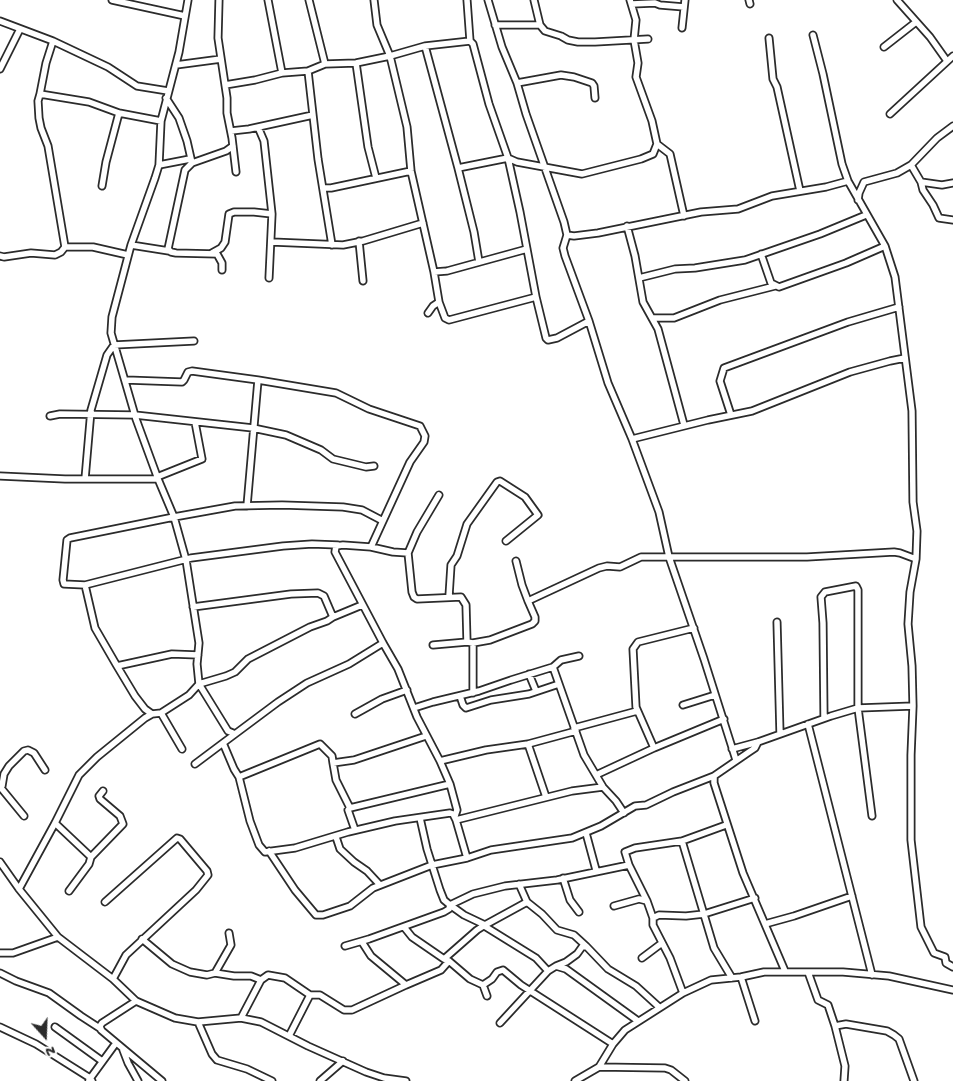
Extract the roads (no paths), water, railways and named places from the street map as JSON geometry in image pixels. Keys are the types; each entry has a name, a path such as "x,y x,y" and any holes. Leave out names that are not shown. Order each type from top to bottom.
{"street":[{"path":"112,0 185,16"},
{"path":"188,0 176,65 161,121 158,165 155,178 128,255 112,317 111,333 135,415 157,478 174,517 186,560 199,642 199,684 228,731 235,734"},
{"path":"219,0 218,29 221,60 236,172"},
{"path":"268,0 282,72"},
{"path":"309,0 325,64"},
{"path":"374,0 377,24 390,56 407,127 411,171 439,302 445,318 449,320 536,297"},
{"path":"467,0 470,41 473,44 489,104 508,158 546,338 548,340 557,338 588,321"},
{"path":"488,0 509,66 517,83 544,167 562,214 567,235 563,248 608,383 632,439 659,512 669,556 736,760"},
{"path":"534,0 540,25 545,31 578,42 648,39"},
{"path":"897,0 930,37 947,61"},
{"path":"458,168 508,158 517,162 570,173 590,173 650,156 657,144 648,110 636,77 638,63 634,40 636,20 631,2 660,5 685,3 682,28"},
{"path":"0,21 53,41 108,67 137,86 168,91"},
{"path":"884,46 916,22"},
{"path":"496,25 540,25"},
{"path":"0,69 20,29"},
{"path":"813,35 822,67 842,164 848,181 885,246 895,277 912,411 916,531 916,559 910,592 908,624 914,706 910,755 911,840 919,918 923,934 934,953 945,957 946,963 953,967"},
{"path":"769,38 773,79 777,87 800,191"},
{"path":"0,256 31,253 55,254 61,252 65,247 48,146 39,118 38,101 53,41"},
{"path":"225,85 247,82 282,72 308,70 325,64 356,63 424,46 470,41"},
{"path":"424,46 458,168 474,232 479,262"},
{"path":"890,114 953,56"},
{"path":"176,65 221,60"},
{"path":"356,63 368,147 376,178"},
{"path":"308,70 332,245"},
{"path":"517,83 561,75 574,77 593,84 595,98"},
{"path":"40,94 89,102 119,113 161,121"},
{"path":"166,98 179,118 187,141 191,161 182,177 169,240 169,251"},
{"path":"102,186 106,162 119,113"},
{"path":"231,131 313,115"},
{"path":"858,200 864,182 897,173 911,165 937,138 953,126"},
{"path":"258,127 264,141 272,214 269,278"},
{"path":"657,144 670,154 684,216"},
{"path":"158,165 191,161 226,151 233,146"},
{"path":"911,165 939,218 953,220"},
{"path":"323,188 331,188 411,171"},
{"path":"567,235 598,233 684,216 738,209 761,199 848,181"},
{"path":"921,182 942,185 953,183"},
{"path":"212,253 221,248 224,242 229,214 234,212 254,212 272,214"},
{"path":"639,278 675,269 695,268 745,260 820,234 866,215"},
{"path":"272,242 332,245 359,242 423,223"},
{"path":"629,227 643,302 652,318 665,353 684,426"},
{"path":"359,242 363,280"},
{"path":"131,245 169,251 176,254 217,254 220,258 222,270"},
{"path":"652,318 674,318 720,300 775,286 782,286 807,278 885,246"},
{"path":"65,247 93,248 128,255"},
{"path":"434,272 447,271 527,249"},
{"path":"761,254 766,273 771,283 775,286"},
{"path":"428,313 439,302"},
{"path":"731,415 720,381 724,368 848,322 899,307"},
{"path":"85,479 90,415 107,355 114,346 194,340"},
{"path":"632,439 752,411 850,372 905,358"},
{"path":"126,380 182,382 188,372 192,371 258,380 336,393 369,409 420,426 425,436 424,442 410,462 370,547"},
{"path":"247,506 258,380"},
{"path":"50,416 60,414 135,415 253,428 286,435 321,450 333,459 374,466"},
{"path":"0,476 85,479 157,478 202,459 195,422"},
{"path":"450,596 451,565 456,556 466,524 497,482 500,481 525,497 538,515 506,541"},
{"path":"439,496 417,532 408,552 412,592 417,599 450,596 461,597 464,601 470,642 473,693"},
{"path":"383,521 362,510 343,507 247,506 174,517 70,538 67,540 63,582 85,585 186,560 283,546 338,545 408,552"},
{"path":"338,545 335,552 398,669 426,736 450,784 457,810 456,818 467,858"},
{"path":"528,601 599,568 607,566 620,567 641,557 807,557 894,552 916,559"},
{"path":"433,645 490,640 532,624 535,617 522,585 516,561"},
{"path":"85,585 95,628 135,696 152,714"},
{"path":"824,718 821,597 825,592 854,586 858,590 858,708 872,816"},
{"path":"193,607 318,592 324,596 332,617"},
{"path":"19,889 56,823 79,775 97,757 152,714 161,713 189,695 199,684 235,672 248,659 310,627 362,605"},
{"path":"777,622 780,734"},
{"path":"654,748 637,710 633,648 638,642 694,628"},
{"path":"195,764 278,702 307,683 349,664 383,643"},
{"path":"117,666 172,654 198,655"},
{"path":"414,708 473,693 553,667 561,660 579,656"},
{"path":"553,667 584,755 604,787 624,813"},
{"path":"530,674 536,691"},
{"path":"460,696 466,708 558,684"},
{"path":"355,714 382,699 407,690"},
{"path":"683,705 716,695"},
{"path":"732,748 758,742 858,708 893,705 914,706"},
{"path":"440,762 486,750 528,744 637,710"},
{"path":"161,713 182,749"},
{"path":"596,775 724,719"},
{"path":"808,724 872,975"},
{"path":"333,763 354,760 426,736"},
{"path":"269,851 295,890 316,915 323,915 350,906 368,891 380,885 432,866 491,850 554,842 586,833 635,806 646,805 673,792 714,779 734,764 736,760 755,748 758,742"},
{"path":"223,743 239,777 250,821 259,845 265,852 295,848 395,820 450,814 456,818 572,791 604,787"},
{"path":"239,777 320,744 332,756 336,780 350,808 348,810 355,830"},
{"path":"528,744 546,797"},
{"path":"24,816 0,788 4,774 24,751 28,750 34,753 45,770"},
{"path":"714,779 726,825 743,873 785,971"},
{"path":"350,808 450,784"},
{"path":"69,891 91,857 123,824 120,816 100,799 99,796 103,791"},
{"path":"420,818 432,866 444,900 464,916 485,926 536,958 548,971"},
{"path":"56,823 91,857"},
{"path":"683,993 673,964 653,925 653,918 647,901 629,865 625,852 635,848 682,842 726,825"},
{"path":"586,833 596,870"},
{"path":"336,837 340,849 367,871 380,885"},
{"path":"105,902 175,840 180,839 205,868 208,875 196,890 126,956 114,979"},
{"path":"682,842 714,948 732,978"},
{"path":"0,862 58,937 114,979 136,1001 175,1018 198,1022 241,1018 270,1026 375,1078 406,1081"},
{"path":"345,946 362,942 444,912 449,909 450,905 473,894 629,865"},
{"path":"563,878 570,900 578,912"},
{"path":"519,884 528,902 557,930 574,935 608,969 636,986 659,1007"},
{"path":"765,924 801,914 852,896"},
{"path":"653,918 658,915 686,916 704,914 755,898"},
{"path":"614,906 639,899 647,901"},
{"path":"241,1018 261,980 268,975 284,978 310,995 320,996 344,1010 352,1010 436,972 477,930 528,902"},
{"path":"404,927 412,937 447,960 470,979 483,985 488,996"},
{"path":"215,974 231,945 229,933"},
{"path":"0,953 13,953 58,937"},
{"path":"142,939 172,964 190,972 207,975 252,976 261,980"},
{"path":"362,942 370,956 406,985"},
{"path":"642,958 662,943"},
{"path":"500,1023 548,971 566,962 577,954 582,947 586,946"},
{"path":"556,966 566,969 638,1021"},
{"path":"483,985 492,979 497,972 503,970 521,985 613,1044"},
{"path":"575,1081 599,1067 613,1044 625,1030 683,993 711,980 741,977 764,972 843,972 889,976 953,990"},
{"path":"808,972 818,1000 828,1005 835,1026 845,1066 844,1081"},
{"path":"0,973 49,993 89,1022 101,1028 102,1032 162,1081"},
{"path":"741,977 755,1021"},
{"path":"290,1036 310,995"},
{"path":"101,1028 102,1023 136,1001"},
{"path":"198,1022 212,1054 217,1060 247,1069 272,1081"},
{"path":"835,1026 846,1024 887,1031 894,1035 899,1040 914,1081"},
{"path":"0,1027 36,1044 90,1080 116,1043"},
{"path":"55,1027 102,1061"},
{"path":"122,1048 138,1081"},
{"path":"320,1081 343,1061"},
{"path":"599,1067 664,1068 671,1070 685,1081"}]}
